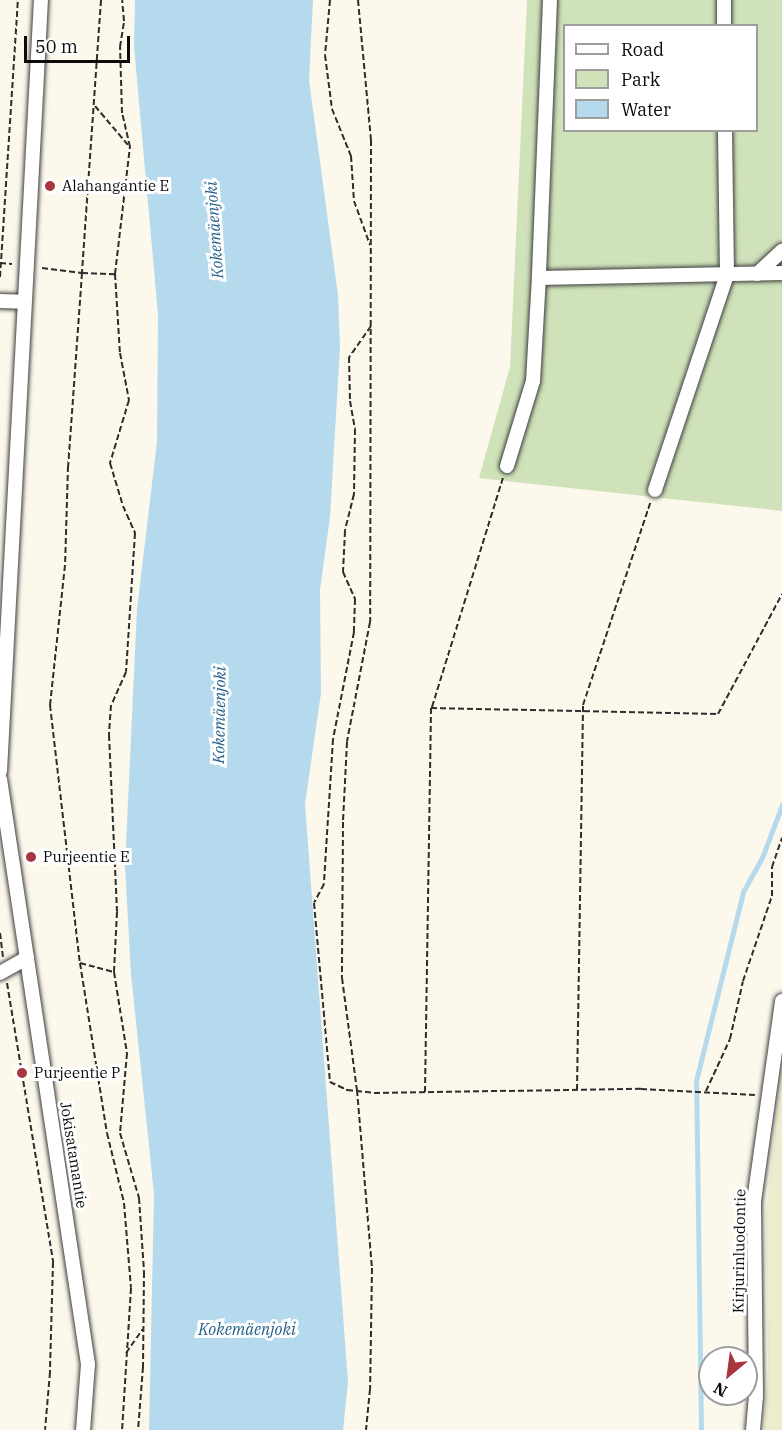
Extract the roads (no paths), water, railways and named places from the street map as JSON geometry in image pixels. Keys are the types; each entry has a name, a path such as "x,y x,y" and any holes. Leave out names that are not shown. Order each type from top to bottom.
{"street":[{"path":"0,771 23,302 41,0"},
{"path":"507,466 533,381 549,0"},
{"path":"724,0 724,24"},
{"path":"655,490 726,274 725,132"},
{"path":"756,274 782,251"},
{"path":"539,278 782,273"},
{"path":"0,301 23,302"},
{"name":"Jokisatamantie","path":"0,779 88,1364 83,1430"},
{"path":"3,972 27,958"},
{"name":"Kirjurinluodontie","path":"753,1430 756,1397 754,1201 782,1001"}],"water":[{"name":"Kokemäenjoki","path":"135,0 313,0 309,80 338,295 340,347 330,517 320,590 321,693 305,804 348,1382 343,1430 149,1430 154,1194 131,974 125,866 137,609 157,442 158,315 134,46"}],"waterway":[{"path":"701,1430 696,1081 743,892 762,858 782,805"}],"place":[{"name":"Alahangantie E","path":"50,186"},
{"name":"Purjeentie E","path":"31,857"},
{"name":"Purjeentie P","path":"22,1073"}]}
